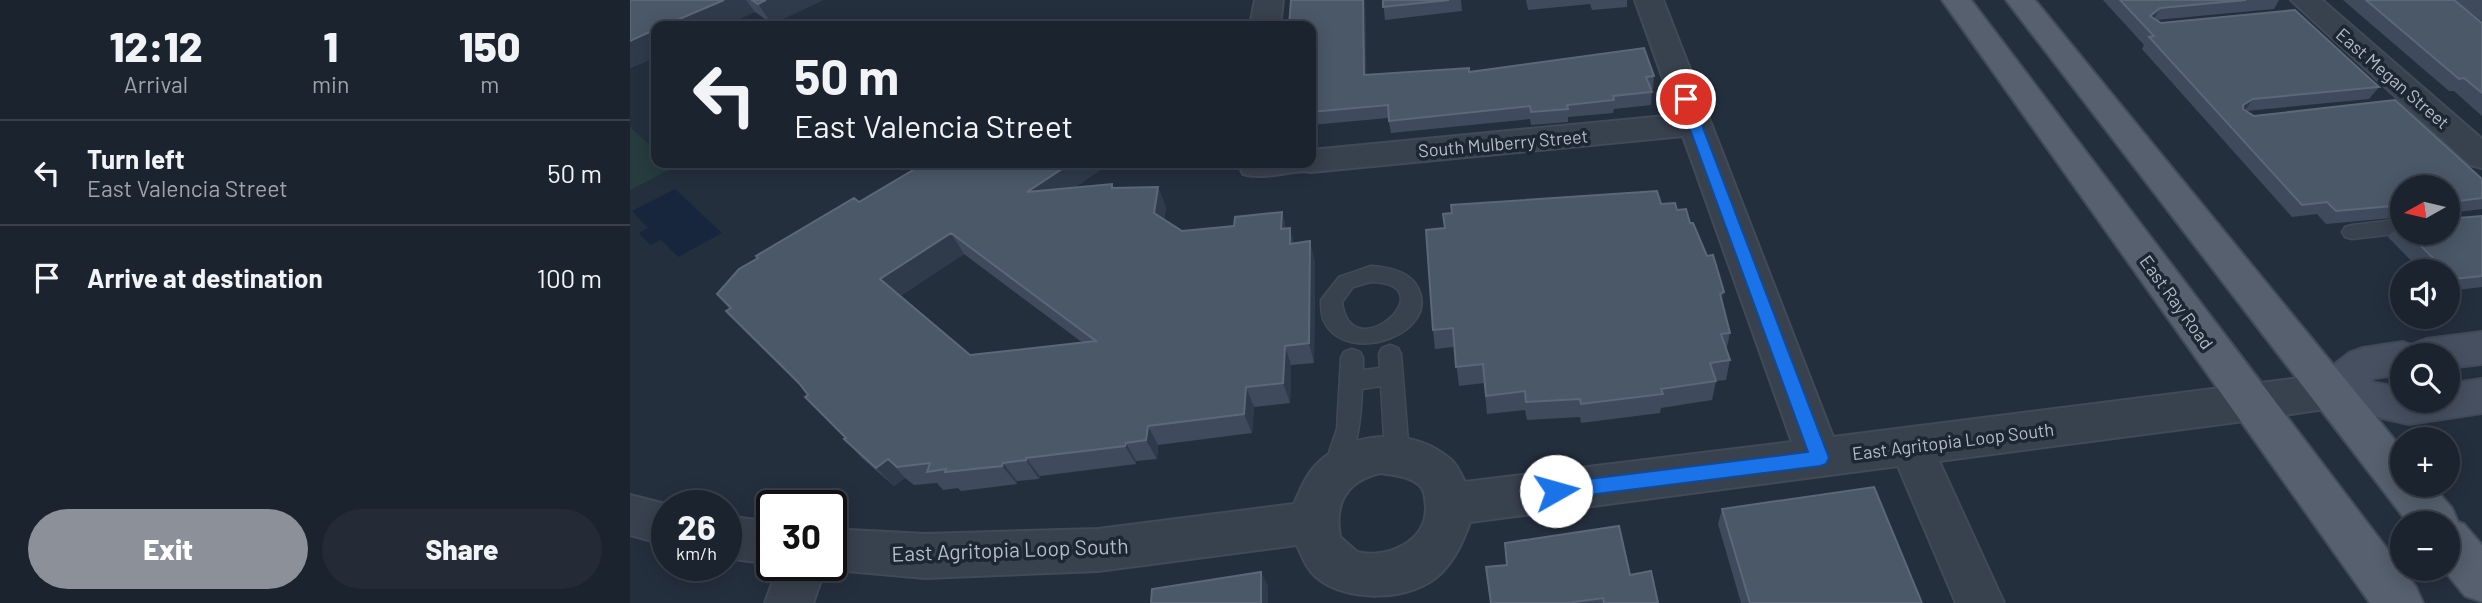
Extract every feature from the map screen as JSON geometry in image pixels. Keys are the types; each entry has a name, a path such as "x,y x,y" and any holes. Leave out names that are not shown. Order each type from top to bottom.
{"main road":[{"name":"East Ray Road","path":"1956,0 2270,401 2399,603"},
{"path":"2020,0 2390,467"},
{"path":"2414,497 2425,511"},
{"path":"2460,553 2482,580"}],"street":[{"path":"1649,0 1820,458"},
{"name":"East Megan Street","path":"2305,10 2407,104 2482,157"},
{"name":"South Mulberry Street","path":"1316,161 1695,124"},
{"path":"2460,351 2482,348"},
{"path":"2331,391 2363,364 2390,360"},
{"path":"2331,391 2409,407 2482,396"},
{"name":"East Agritopia Loop South","path":"1451,504 2270,401 2331,391"},
{"path":"1911,446 1979,603"},
{"path":"1397,454 1417,459 1434,470 1445,485 1451,504 1449,524 1441,542 1385,590 1362,576 1342,569 1325,557 1316,541 1313,522 1315,506 1322,490 1333,477 1363,458 1397,454"},
{"path":"630,515 651,520"},
{"name":"East Agritopia Loop South","path":"847,551 925,556 1098,550 1313,522"},
{"path":"789,603 797,581"}],"lane":[{"path":"2352,232 2390,228"},
{"path":"1333,477 1349,429 1352,357 1330,310 1331,300 1346,272 1358,277 1384,266 1405,284 1412,303 1390,353 1397,454"},
{"path":"1352,357 1378,335 1390,353"},
{"path":"1352,357 1390,353"}],"green space":[{"path":"630,127 651,146 651,168 673,168 630,190"}],"water":[{"path":"675,189 722,233 678,257 661,240 650,245 639,233 648,228 632,211"}],"building":[{"path":"630,0 724,0 675,21 651,21 651,31 630,41"},
{"path":"1291,0 1363,0 1364,75 1469,68 1469,72 1644,48 1654,76 1646,77 1652,92 1613,96 1614,100 1567,105 1568,109 1531,112 1530,106 1389,121 1388,105 1316,112 1316,21 1289,21"},
{"path":"1383,0 1449,0 1383,7"},
{"path":"2120,0 2246,0 2160,8 2150,16 2161,23 2295,10 2379,87 2253,99 2243,105 2243,109 2254,116 2395,100 2482,179 2482,198 2460,201 2460,175 2390,175 2390,206 2336,211 2327,202 2302,205 2149,37 2154,36"},
{"path":"2366,0 2454,0 2482,23 2482,93 2464,78 2459,79"},
{"path":"917,168 1063,168 1027,192 1112,184 1112,188 1158,187 1154,213 1182,231 1234,226 1235,217 1282,212 1281,229 1290,228 1290,244 1310,241 1309,343 1285,346 1283,383 1246,387 1244,414 1148,426 1146,440 1126,443 1125,446 1026,458 1003,463 1002,466 927,472 930,463 897,467 888,459 876,468 844,439 846,438 805,397 808,395 799,383 726,311 731,308 717,294 739,269 758,258 756,256 854,198 859,202","holes":["951,233 1096,341 970,355 880,279"]},
{"path":"1657,191 1661,204 1675,203 1677,210 1686,209 1707,256 1713,255 1724,292 1720,294 1730,333 1721,334 1730,360 1710,363 1716,381 1661,389 1663,394 1581,404 1580,399 1526,402 1525,391 1486,396 1483,364 1456,367 1453,328 1433,330 1426,230 1445,228 1443,214 1452,213 1451,205"},
{"path":"2482,216 2482,276 2460,278 2460,259 2434,259 2420,245 2460,245 2460,218"},
{"path":"1874,487 1922,603 1750,603 1722,509"},
{"path":"1619,526 1630,575 1651,571 1658,603 1604,603 1603,598 1567,603 1491,603 1486,567 1507,565 1505,543"},
{"path":"1261,572 1261,603 1151,603 1152,589"}],"route":[{"path":"1556,491 1820,458 1686,99"}]}
